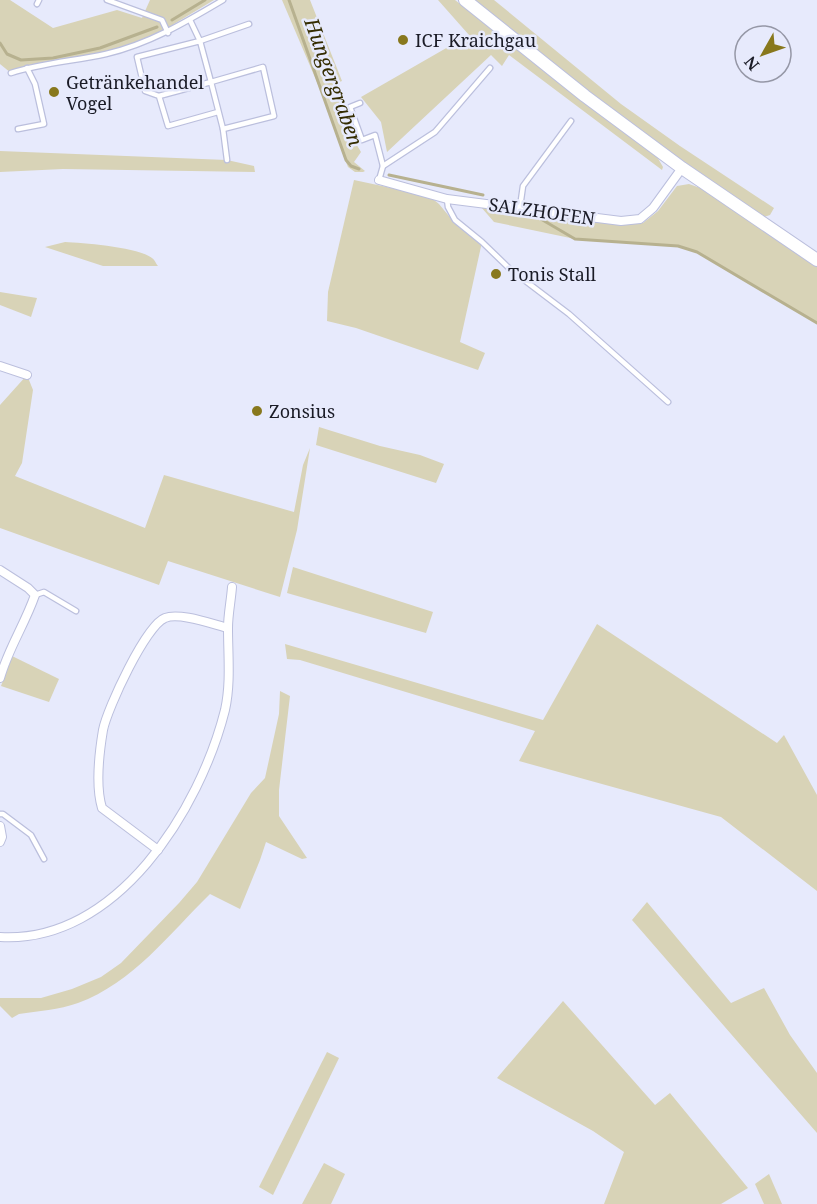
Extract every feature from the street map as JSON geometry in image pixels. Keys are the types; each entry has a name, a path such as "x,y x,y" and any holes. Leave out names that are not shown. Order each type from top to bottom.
{"street":[{"path":"465,0 585,96 682,168 817,260"},
{"name":"SALZHOFEN","path":"380,180 447,199 609,216 621,221 640,219 653,208 682,168"},
{"path":"0,366 27,375"},
{"path":"0,570 35,595 28,616 10,649 0,678"},
{"path":"0,937 49,931 70,924 104,903 133,880 175,828 204,771 222,719 230,669 228,628 232,587"},
{"path":"158,850 102,808 99,798 99,778 104,728 126,673 148,634 162,618 172,616 189,618 228,628"},
{"path":"0,826 2,837 0,842"}],"lane":[{"path":"107,0 162,20 168,33"},
{"path":"11,73 27,68 108,54 168,33 223,0"},
{"path":"190,20 200,41 211,82 223,129 227,160"},
{"path":"223,129 274,116 263,67 159,96 145,91 137,57 200,41 249,24"},
{"path":"18,129 44,124 35,84 27,68"},
{"path":"383,166 435,132 490,68"},
{"path":"159,96 168,126 218,112"},
{"path":"360,103 350,106 362,140 375,135 383,166 380,180"},
{"path":"519,207 523,186 571,121"},
{"path":"447,199 448,207 455,220 511,270 569,314 669,402"},
{"path":"35,595 44,592 76,611"},
{"path":"0,814 31,835 44,859"}],"shaded area":[{"path":"0,0 10,0 53,28 117,10 142,18 150,0 214,0 174,24 168,33 108,54 11,73 0,64"},
{"path":"282,0 310,0 342,81 334,84 352,137 361,152 354,162 365,171 363,172 355,172 348,167 322,94"},
{"path":"438,0 455,0 583,102 656,155 663,167 662,170 509,55 502,66 491,55 387,152 381,122 361,97 469,35"},
{"path":"471,0 494,0 621,104 774,208 770,215 764,217 682,162 585,92"},
{"path":"0,151 227,160 254,166 255,172 63,169 0,172"},
{"path":"354,180 429,196 453,221 482,242 460,342 485,353 478,370 356,328 327,321 328,292"},
{"path":"689,184 703,189 817,266 817,323 696,252 677,246 575,239 494,222 481,207 643,223 658,211 677,186"},
{"path":"65,242 135,251 152,258 158,266 103,266 45,247"},
{"path":"0,292 37,298 31,317 0,305"},
{"path":"27,375 33,390 22,463 15,476 145,528 164,475 294,512 303,465 310,448 297,530 280,597 168,561 159,585 0,528 0,405"},
{"path":"319,427 380,446 420,455 444,464 436,483 316,445"},
{"path":"293,567 433,612 426,633 287,593"},
{"path":"597,624 777,743 784,735 817,795 817,891 721,817 519,761 535,731 300,660 287,659 285,644 543,720"},
{"path":"12,656 59,679 49,702 1,686"},
{"path":"280,691 290,696 279,790 279,816 307,858 302,859 266,842 240,909 210,894 150,956 116,983 78,1003 56,1009 19,1014 12,1018 0,1006 0,998 41,998 101,977 121,963 197,882 251,793 265,778 279,714"},
{"path":"647,902 731,1003 764,988 790,1035 817,1073 817,1133 632,920"},
{"path":"563,1001 655,1105 670,1093 748,1188 721,1204 604,1204 624,1152 593,1131 497,1078"},
{"path":"327,1052 339,1058 273,1195 259,1187"},
{"path":"324,1163 345,1174 331,1204 302,1204"},
{"path":"769,1174 782,1204 764,1204 755,1184"}],"waterway":[{"name":"Hungergraben","path":"172,20 205,0"},
{"name":"Hungergraben","path":"289,0 346,160 351,166 359,169"},
{"name":"Hungergraben","path":"0,43 7,54 21,60 53,58 100,48 157,27"},
{"name":"Hungergraben","path":"389,175 483,195"},
{"name":"Hungergraben","path":"534,215 575,239 678,246 697,252 817,323"}],"place":[{"name":"ICF Kraichgau","path":"403,40"},
{"name":"Getränkehandel Vogel","path":"54,92"},
{"name":"Tonis Stall","path":"496,274"},
{"name":"Zonsius","path":"257,411"}]}
